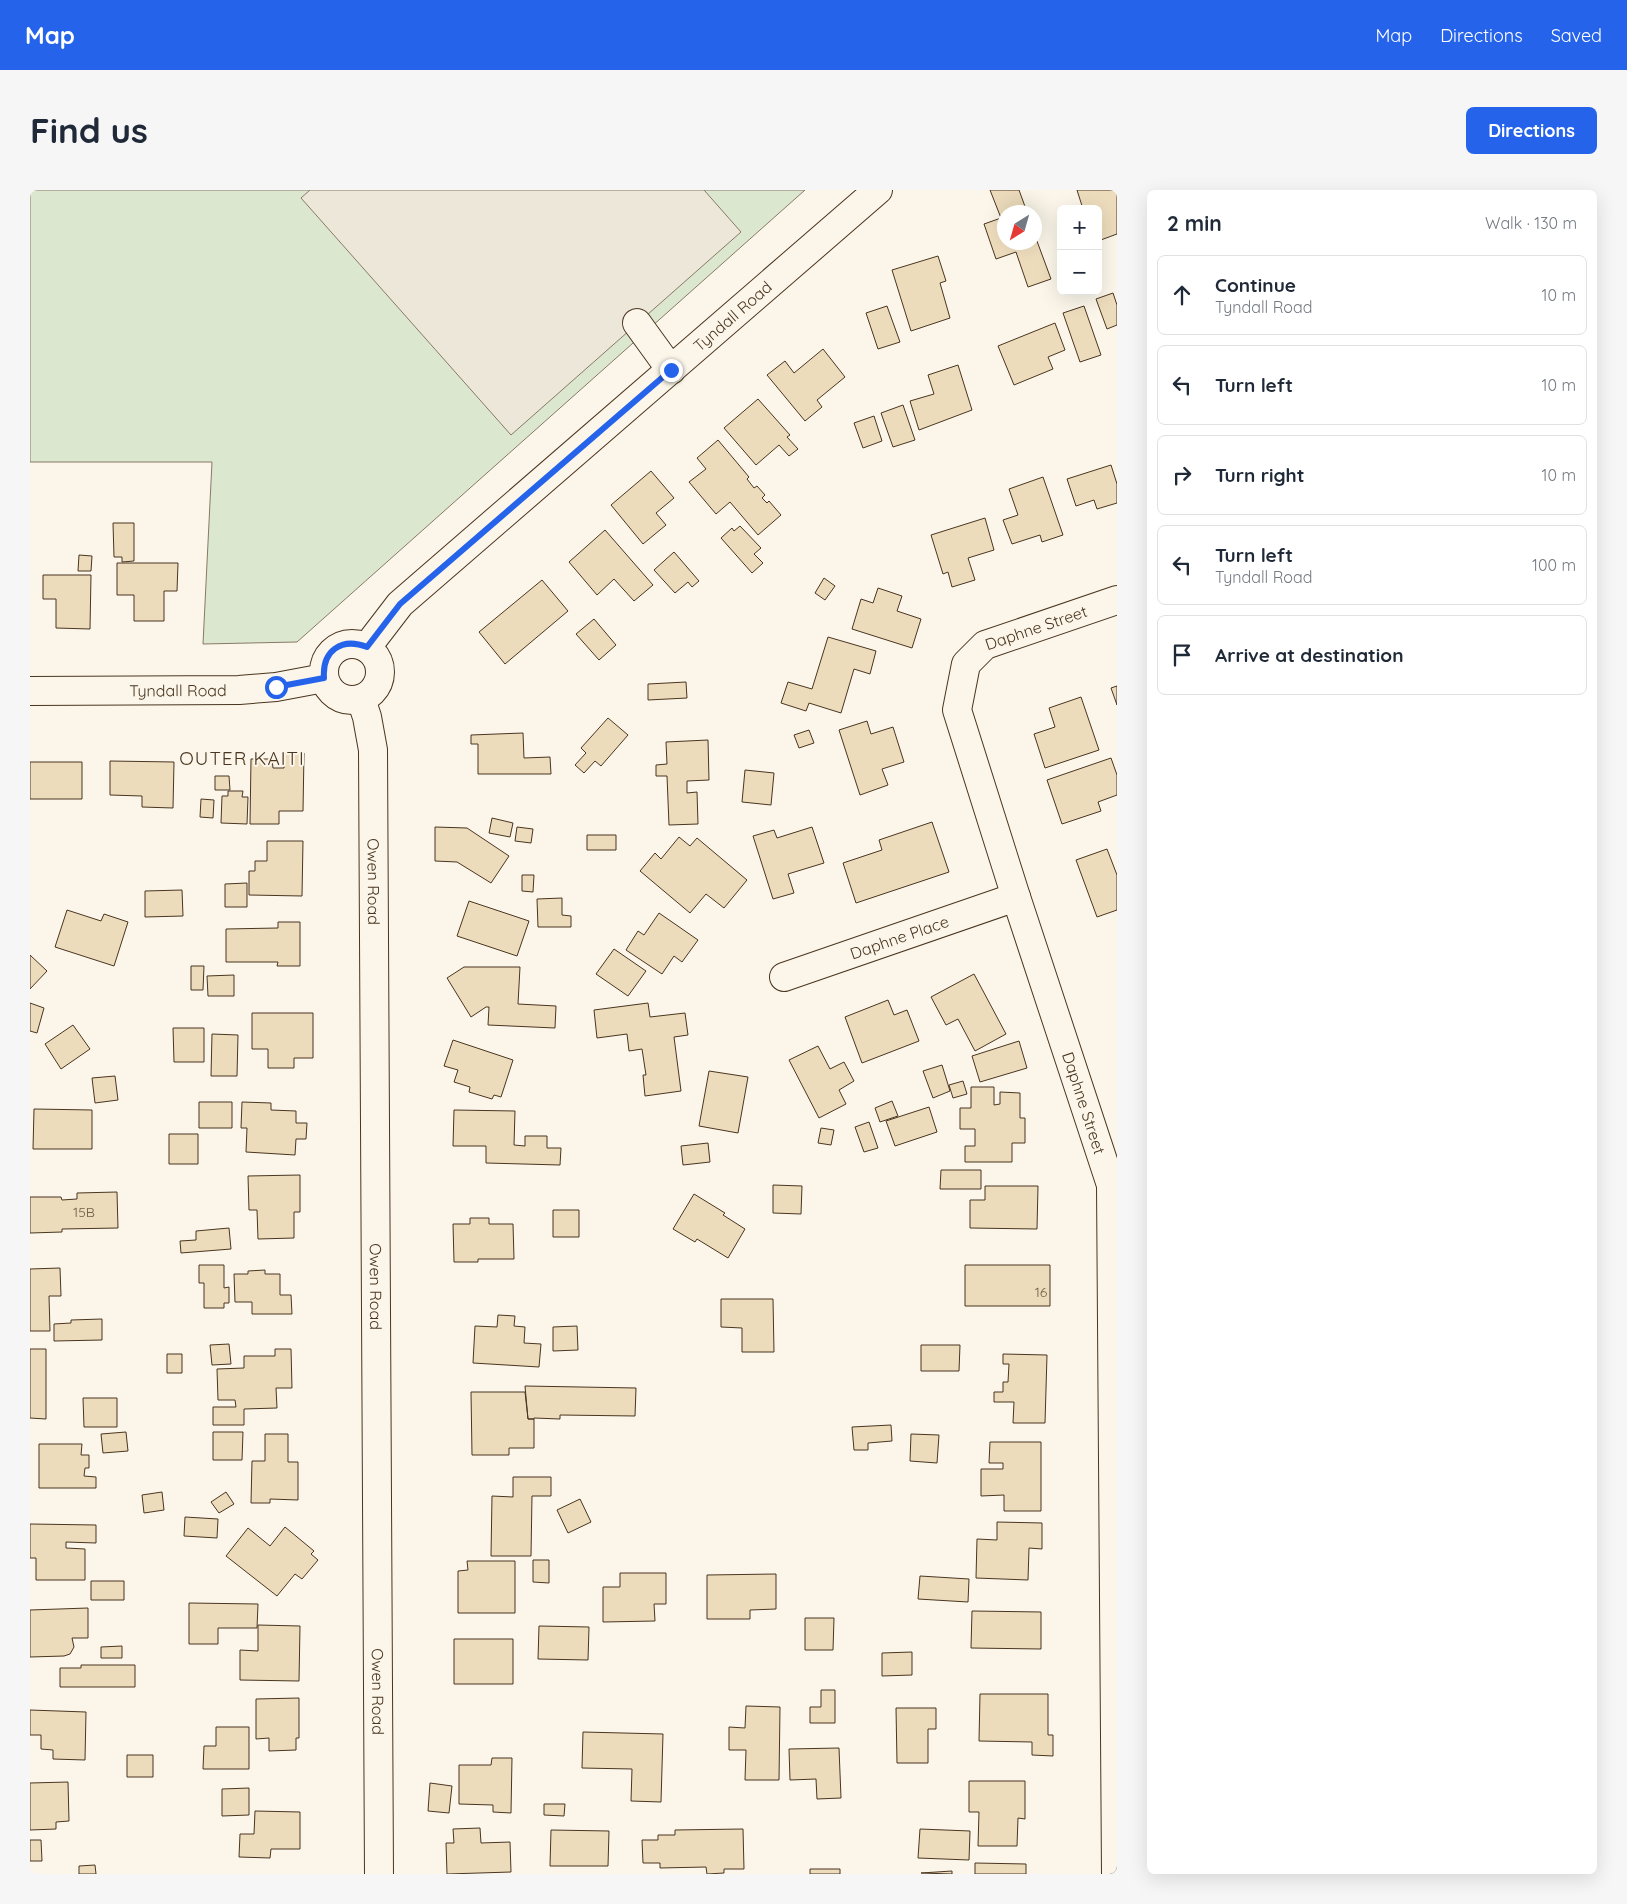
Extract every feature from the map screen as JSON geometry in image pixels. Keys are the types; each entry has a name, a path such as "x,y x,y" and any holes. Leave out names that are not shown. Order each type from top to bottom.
{"street":[{"name":"Tyndall Road","path":"367,647 400,604 878,190"},
{"path":"638,323 671,370"},
{"name":"Daphne Street","path":"1116,1874 1111,1185 1016,897 957,710 966,664 986,645 1117,600"},
{"path":"348,643 357,643 367,647 379,661 381,670 380,680 376,688 369,695 361,699 342,698 328,687 324,678 326,660 331,652 339,646 348,643"},
{"name":"Tyndall Road","path":"30,690 239,690 276,687 324,678"},
{"name":"Owen Road","path":"361,699 367,717 373,750 379,1874"},
{"name":"Daphne Place","path":"784,977 1016,897"}],"green space":[{"path":"30,190 805,190 297,642 203,644 212,462 30,462"}],"shaded area":[{"path":"310,190 704,190 741,232 511,435 301,198"}],"building":[{"path":"990,190 1019,190 1024,205 997,205 997,208"},
{"path":"1077,190 1117,190 1117,234 1102,240 1102,205 1082,205"},
{"path":"997,219 997,250 1040,250 1051,279 1028,287 1016,252 996,259 984,224"},
{"path":"938,256 946,281 940,283 950,318 911,331 892,270"},
{"path":"1113,293 1117,305 1117,325 1107,329 1096,299"},
{"path":"887,306 900,342 878,349 866,313"},
{"path":"1084,306 1101,355 1080,362 1063,313"},
{"path":"1055,323 1065,350 1048,357 1053,369 1014,385 998,346"},
{"path":"823,349 845,377 817,400 822,407 805,421 767,375 785,361 794,373"},
{"path":"958,365 972,410 919,430 910,401 934,394 928,375"},
{"path":"758,399 790,435 787,437 798,449 789,456 779,445 756,465 724,428"},
{"path":"903,405 915,440 893,447 881,413"},
{"path":"874,416 882,441 863,448 854,423"},
{"path":"718,440 749,477 747,479 754,488 757,486 765,495 762,498 767,503 769,501 781,515 758,535 730,502 716,514 689,482 706,469 697,458"},
{"path":"1111,465 1117,484 1117,503 1097,509 1094,500 1076,506 1067,479"},
{"path":"651,471 674,498 656,513 666,525 643,544 611,505"},
{"path":"1043,477 1063,535 1042,542 1040,535 1012,544 1003,520 1018,515 1009,489"},
{"path":"985,518 994,550 968,558 975,580 952,587 948,572 943,574 931,535"},
{"path":"113,523 134,523 134,561 122,562 122,557 114,557"},
{"path":"740,526 761,548 754,554 763,563 752,573 721,538 732,528 734,531"},
{"path":"605,530 653,585 634,601 614,579 597,595 569,562"},
{"path":"674,552 699,581 692,587 688,582 675,593 654,570"},
{"path":"79,555 92,556 91,571 78,571"},
{"path":"117,563 178,563 177,591 164,591 164,621 134,621 134,595 117,595"},
{"path":"43,575 91,575 90,629 56,628 56,599 43,599"},
{"path":"824,578 835,586 825,600 815,593"},
{"path":"542,580 568,611 505,664 479,632"},
{"path":"878,588 902,596 897,611 921,619 912,648 852,629 861,599 873,603"},
{"path":"594,619 616,645 599,660 576,634"},
{"path":"828,637 876,651 870,674 854,669 841,713 809,703 806,711 781,703 788,682 812,689"},
{"path":"686,682 687,698 648,700 648,684"},
{"path":"1117,686 1117,705 1111,688"},
{"path":"1081,697 1099,750 1045,768 1034,734 1055,727 1049,708"},
{"path":"608,718 628,735 601,766 595,761 584,773 575,765 586,753 581,748"},
{"path":"867,721 871,734 893,727 904,762 882,769 888,785 860,795 839,730"},
{"path":"809,730 814,743 799,748 794,735"},
{"path":"523,733 524,758 550,757 551,774 478,774 478,744 471,744 471,735"},
{"path":"708,740 709,780 687,781 687,793 697,792 698,824 669,825 667,776 656,776 656,765 667,764 666,742"},
{"path":"284,753 304,753 303,811 279,811 279,824 250,824 251,759 272,759 273,768 284,768"},
{"path":"1111,758 1117,775 1117,795 1098,802 1101,811 1062,824 1047,780"},
{"path":"110,761 174,762 173,808 142,807 142,796 110,795"},
{"path":"30,762 82,762 82,799 30,799"},
{"path":"745,770 774,773 771,805 742,802"},
{"path":"215,776 229,776 230,790 215,790"},
{"path":"228,791 243,791 242,797 248,797 247,824 221,823 222,796 228,796"},
{"path":"201,799 214,800 213,818 200,817"},
{"path":"492,818 513,823 510,837 489,833"},
{"path":"932,822 949,872 856,903 843,863 882,850 879,840"},
{"path":"435,827 467,828 509,856 491,883 457,862 435,861"},
{"path":"517,827 533,829 531,843 515,841"},
{"path":"812,827 824,863 788,874 794,893 773,899 753,836 774,830 777,838"},
{"path":"587,835 616,835 616,850 587,850"},
{"path":"679,837 690,846 697,838 747,880 724,908 706,894 690,913 640,871 655,853 661,859"},
{"path":"267,841 303,841 302,896 249,895 249,871 255,871 255,861 267,861"},
{"path":"1107,849 1117,875 1117,910 1097,917 1076,860"},
{"path":"522,875 534,875 533,892 522,891"},
{"path":"247,883 247,907 225,907 225,884"},
{"path":"182,890 183,916 145,917 145,891"},
{"path":"562,898 562,915 571,916 571,927 538,927 537,899"},
{"path":"469,901 529,921 517,956 457,936"},
{"path":"67,910 101,921 104,914 128,922 114,966 55,947"},
{"path":"659,913 698,940 682,962 674,956 662,974 626,950 638,931 644,935"},
{"path":"278,922 300,922 300,966 277,966 278,962 226,962 226,929 278,928"},
{"path":"614,949 646,971 628,996 596,974"},
{"path":"30,955 47,971 30,989"},
{"path":"191,966 204,966 203,990 191,990"},
{"path":"464,967 520,967 518,1004 556,1006 555,1028 488,1025 489,1007 471,1017 447,978"},
{"path":"974,974 1006,1034 975,1051 958,1019 946,1025 931,997"},
{"path":"234,975 234,996 208,996 207,976"},
{"path":"888,1000 894,1015 907,1010 919,1041 862,1063 845,1017"},
{"path":"30,1003 44,1008 37,1033 30,1031"},
{"path":"648,1003 650,1017 685,1013 688,1035 674,1037 681,1091 645,1096 643,1075 646,1075 642,1049 629,1051 627,1034 597,1038 594,1010"},
{"path":"252,1013 313,1013 313,1058 294,1058 294,1068 268,1068 268,1049 252,1049"},
{"path":"73,1025 90,1049 61,1069 45,1044"},
{"path":"173,1028 204,1028 204,1062 174,1062"},
{"path":"212,1034 238,1035 237,1076 211,1076"},
{"path":"453,1040 513,1060 501,1097 494,1095 492,1099 469,1092 470,1087 454,1082 458,1070 444,1066"},
{"path":"1019,1041 1027,1068 980,1082 972,1056"},
{"path":"818,1046 830,1069 844,1062 854,1081 839,1090 846,1104 819,1118 789,1060"},
{"path":"942,1065 950,1091 933,1098 923,1071"},
{"path":"709,1071 748,1077 738,1133 699,1126"},
{"path":"115,1076 118,1100 95,1103 92,1078"},
{"path":"963,1081 967,1094 953,1098 949,1085"},
{"path":"971,1087 994,1087 994,1105 1000,1104 1000,1092 1020,1093 1020,1118 1025,1118 1025,1143 1012,1143 1012,1162 965,1162 965,1146 975,1146 975,1129 960,1129 960,1108 971,1108"},
{"path":"892,1101 898,1116 880,1122 875,1108"},
{"path":"199,1102 232,1102 232,1128 199,1128"},
{"path":"242,1102 271,1103 271,1110 296,1111 296,1123 307,1123 306,1139 296,1139 295,1155 246,1152 247,1128 241,1128"},
{"path":"929,1107 937,1132 895,1146 886,1121"},
{"path":"34,1109 92,1110 92,1149 33,1149"},
{"path":"454,1110 515,1111 514,1145 525,1146 525,1136 547,1136 547,1148 561,1148 560,1165 486,1163 486,1146 453,1146"},
{"path":"869,1122 878,1148 864,1152 855,1127"},
{"path":"821,1128 834,1130 831,1145 818,1143"},
{"path":"169,1134 198,1134 198,1164 169,1164"},
{"path":"708,1143 710,1162 683,1165 681,1146"},
{"path":"941,1170 981,1170 981,1189 940,1189"},
{"path":"300,1175 300,1212 294,1212 294,1238 258,1239 257,1210 249,1210 248,1176"},
{"path":"773,1185 802,1186 801,1214 773,1213"},
{"path":"985,1186 1038,1186 1037,1229 970,1228 970,1200 985,1200"},
{"path":"117,1192 118,1228 62,1229 62,1232 30,1233 30,1197 61,1197 62,1200 77,1199 77,1193"},
{"path":"694,1194 725,1213 723,1215 745,1229 728,1258 697,1239 695,1242 673,1229"},
{"path":"553,1210 579,1210 579,1237 553,1237"},
{"path":"470,1218 489,1218 489,1224 513,1224 514,1259 478,1259 478,1262 454,1262 453,1224 470,1224"},
{"path":"229,1228 231,1249 181,1253 180,1241 196,1240 196,1231"},
{"path":"199,1265 224,1265 224,1288 229,1287 229,1303 224,1303 224,1308 204,1308 204,1283 199,1283"},
{"path":"965,1265 1050,1265 1050,1306 965,1306"},
{"path":"60,1268 61,1296 49,1296 50,1331 30,1331 30,1269"},
{"path":"265,1270 265,1274 280,1274 280,1295 291,1295 292,1314 252,1314 252,1302 235,1302 234,1274 248,1274 248,1271"},
{"path":"721,1299 773,1299 774,1352 742,1352 742,1328 721,1327"},
{"path":"498,1315 515,1316 514,1326 525,1327 524,1343 541,1344 539,1367 473,1363 475,1326 497,1327"},
{"path":"102,1319 102,1340 54,1341 54,1324 71,1323 71,1320"},
{"path":"577,1326 578,1350 553,1351 553,1327"},
{"path":"229,1344 231,1364 212,1365 210,1345"},
{"path":"921,1345 960,1345 959,1371 921,1371"},
{"path":"30,1349 46,1349 46,1419 30,1418"},
{"path":"275,1349 291,1349 292,1388 276,1388 277,1408 244,1409 244,1425 213,1425 213,1407 236,1407 235,1400 218,1400 217,1369 244,1368 244,1356 275,1356"},
{"path":"167,1354 182,1354 182,1373 167,1373"},
{"path":"1003,1354 1047,1355 1045,1423 1013,1423 1014,1402 994,1402 994,1392 1003,1392 1003,1382 1008,1382 1009,1364 1003,1364"},
{"path":"525,1386 636,1388 635,1416 560,1415 560,1419 528,1419"},
{"path":"471,1392 525,1392 528,1419 534,1419 534,1448 509,1448 509,1455 472,1455"},
{"path":"83,1398 117,1398 117,1427 84,1427"},
{"path":"891,1425 892,1441 868,1443 868,1450 854,1450 852,1427"},
{"path":"126,1432 128,1451 103,1453 101,1434"},
{"path":"213,1432 243,1432 242,1460 213,1460"},
{"path":"265,1434 288,1434 288,1462 298,1462 298,1500 270,1499 270,1503 251,1503 252,1461 265,1461"},
{"path":"911,1434 939,1435 937,1463 910,1461"},
{"path":"990,1442 1041,1442 1041,1511 1004,1511 1004,1495 981,1496 981,1469 1003,1469 1003,1463 989,1463"},
{"path":"39,1444 82,1444 81,1455 89,1455 89,1468 85,1468 84,1476 96,1477 96,1488 39,1488"},
{"path":"513,1477 551,1477 551,1496 532,1496 531,1556 491,1556 492,1496 513,1497"},
{"path":"162,1492 164,1510 144,1513 142,1495"},
{"path":"226,1492 234,1504 219,1513 211,1502"},
{"path":"580,1499 591,1522 568,1533 557,1510"},
{"path":"185,1517 218,1519 217,1538 184,1536"},
{"path":"997,1522 1042,1523 1042,1549 1029,1548 1028,1580 976,1578 977,1539 997,1540"},
{"path":"30,1524 96,1525 96,1543 66,1542 66,1548 85,1549 85,1580 36,1580 36,1558 30,1558"},
{"path":"285,1527 314,1551 311,1554 318,1560 302,1579 295,1574 277,1596 226,1556 248,1528 270,1546"},
{"path":"533,1560 549,1560 549,1583 533,1582"},
{"path":"467,1561 515,1561 515,1613 458,1613 458,1571 468,1570"},
{"path":"620,1573 666,1573 666,1604 654,1604 655,1621 603,1622 603,1587 620,1587"},
{"path":"776,1574 776,1609 750,1610 750,1619 707,1619 707,1575"},
{"path":"920,1576 969,1579 968,1602 918,1599"},
{"path":"91,1581 124,1581 124,1600 91,1600"},
{"path":"189,1603 258,1604 257,1628 218,1628 218,1644 189,1644"},
{"path":"88,1608 88,1638 72,1638 74,1647 70,1654 64,1656 30,1657 30,1610"},
{"path":"972,1611 1041,1612 1041,1649 971,1648"},
{"path":"805,1618 834,1618 833,1650 805,1650"},
{"path":"258,1625 300,1626 299,1681 240,1680 240,1650 258,1651"},
{"path":"539,1626 589,1627 588,1660 538,1659"},
{"path":"454,1639 513,1639 513,1684 454,1684"},
{"path":"122,1646 122,1658 101,1658 101,1647"},
{"path":"912,1652 912,1675 882,1676 882,1653"},
{"path":"81,1665 135,1665 135,1687 60,1687 60,1668 81,1668"},
{"path":"821,1690 835,1690 835,1723 810,1723 810,1707 821,1707"},
{"path":"980,1694 1048,1694 1048,1735 1053,1735 1053,1756 1032,1755 1032,1742 979,1741"},
{"path":"299,1698 299,1738 296,1738 296,1750 269,1751 269,1738 256,1739 256,1699"},
{"path":"746,1706 780,1707 779,1780 745,1780 746,1750 729,1750 729,1727 745,1728"},
{"path":"896,1708 936,1708 936,1729 928,1729 928,1763 897,1763"},
{"path":"30,1710 86,1712 85,1760 53,1759 53,1750 41,1749 41,1735 30,1735"},
{"path":"216,1727 249,1727 249,1769 203,1769 204,1746 216,1746"},
{"path":"583,1732 663,1734 661,1802 631,1801 632,1769 582,1768"},
{"path":"839,1748 841,1798 817,1799 816,1779 790,1780 789,1749"},
{"path":"127,1755 153,1755 153,1777 127,1777"},
{"path":"492,1758 512,1758 511,1813 493,1812 493,1805 459,1804 459,1765 491,1765"},
{"path":"969,1781 1025,1781 1025,1819 1018,1818 1017,1846 978,1846 979,1812 969,1812"},
{"path":"68,1782 69,1821 56,1822 56,1829 30,1830 30,1783"},
{"path":"430,1783 452,1786 449,1813 428,1811"},
{"path":"249,1788 249,1815 222,1816 222,1789"},
{"path":"544,1804 565,1804 564,1816 544,1815"},
{"path":"255,1811 300,1812 300,1849 271,1849 270,1858 239,1857 240,1834 254,1834"},
{"path":"480,1828 481,1843 510,1842 511,1872 447,1874 446,1843 454,1843 453,1829"},
{"path":"743,1829 744,1869 724,1869 724,1873 707,1874 706,1867 660,1868 660,1863 643,1863 642,1840 658,1840 658,1835 675,1835 675,1830"},
{"path":"920,1829 970,1831 969,1860 918,1858"},
{"path":"551,1830 609,1831 608,1866 550,1866"},
{"path":"30,1840 41,1840 42,1861 30,1861"},
{"path":"975,1863 1026,1864 1026,1874 975,1874"},
{"path":"95,1865 96,1874 79,1874 79,1866"},
{"path":"810,1869 840,1869 840,1874 810,1874"},
{"path":"952,1871 952,1874 921,1873"}],"district":[{"name":"OUTER KAITI","path":"242,758"}],"route":[{"path":"276,687 301,684 324,678 326,660 331,652 339,646 357,643 367,647 400,604 671,370"}]}
